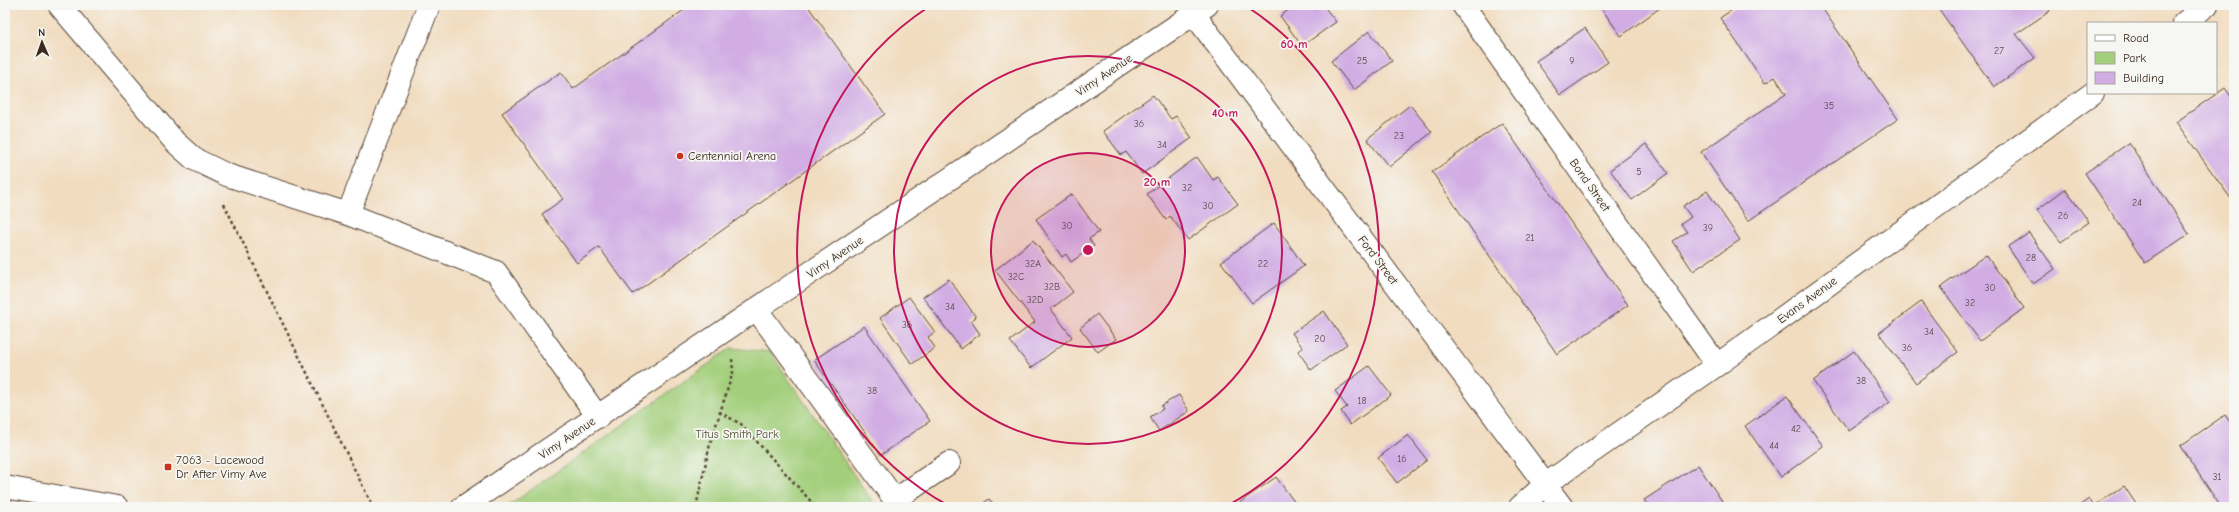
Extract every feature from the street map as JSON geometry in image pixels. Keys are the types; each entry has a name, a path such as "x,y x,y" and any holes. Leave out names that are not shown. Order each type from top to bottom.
{"street":[{"path":"59,5 174,142 194,159 227,175 348,214 496,272 598,417"},
{"path":"348,214 430,5"},
{"name":"Bond Street","path":"1463,5 1717,365"},
{"path":"2185,22 2207,5"},
{"name":"Vimy Avenue","path":"463,507 757,310 1200,9"},
{"name":"Ford Street","path":"1200,9 1562,507"},
{"name":"Evans Avenue","path":"1520,507 1546,484 1717,365 2092,94"},
{"path":"757,310 895,500 949,463"},
{"path":"5,487 117,507"}],"path":[{"path":"227,175 221,197 373,507"},
{"path":"696,507 719,412 733,372"},
{"path":"719,412 740,424 816,507"}],"green space":[{"name":"Titus Smith Park","path":"731,348 770,352 876,507 507,507"}],"building":[{"name":"Centennial Arena","path":"691,5 807,5 885,114 633,294 599,247 577,263 542,214 563,199 502,113 561,72 573,89"},
{"path":"1296,5 1323,5 1336,22 1302,46 1280,16"},
{"path":"1599,5 1664,5 1621,36"},
{"path":"1739,5 1820,5 1898,119 1748,221 1701,152 1786,94 1775,77 1765,83 1720,18"},
{"path":"1936,5 2046,5 2050,11 2016,34 2035,58 1994,87"},
{"path":"1585,28 1608,62 1560,95 1536,61"},
{"path":"1369,31 1392,61 1354,90 1331,61"},
{"path":"2225,88 2234,101 2234,203 2176,122"},
{"path":"1153,95 1171,119 1176,116 1192,138 1142,174 1126,152 1121,155 1103,131"},
{"path":"1410,105 1432,132 1389,167 1367,139"},
{"path":"1502,123 1628,305 1557,354 1432,172"},
{"path":"2129,143 2189,234 2145,263 2085,173"},
{"path":"1646,144 1668,173 1632,200 1610,170"},
{"path":"1197,157 1213,180 1218,177 1238,204 1188,240 1170,216 1166,220 1147,194"},
{"path":"2065,189 2089,222 2061,242 2037,210"},
{"path":"1707,191 1740,240 1693,271 1673,241 1687,232 1681,224 1691,217 1683,206"},
{"path":"1072,194 1099,232 1089,239 1094,246 1071,262 1066,254 1062,257 1036,219"},
{"path":"1274,223 1304,266 1252,303 1221,262"},
{"path":"2029,233 2055,269 2033,284 2008,247"},
{"path":"1033,240 1073,292 1051,309 1072,337 1031,368 1010,341 1035,322 995,270"},
{"path":"1986,255 2024,308 1980,341 1941,287"},
{"path":"949,279 976,317 971,321 980,334 961,349 923,297"},
{"path":"909,297 935,332 928,337 935,348 912,364 880,318"},
{"path":"1921,302 1958,352 1916,383 1879,333"},
{"path":"1324,311 1347,344 1311,370 1298,351 1303,348 1292,333"},
{"path":"1097,314 1116,339 1098,352 1080,328"},
{"path":"864,326 930,421 881,455 814,360"},
{"path":"1854,351 1890,402 1849,431 1813,381"},
{"path":"1369,366 1391,395 1350,425 1341,411 1347,407 1335,391"},
{"path":"1179,395 1189,411 1159,431 1150,417 1163,409 1161,406"},
{"path":"1787,396 1823,446 1781,477 1745,426"},
{"path":"2225,415 2234,428 2234,507 2221,507 2180,446"},
{"path":"1408,435 1427,460 1397,483 1378,458"},
{"path":"1698,465 1726,507 1649,507 1644,500"},
{"path":"1276,477 1298,507 1238,507 1236,505"},
{"path":"2124,486 2138,507 2077,507 2089,499 2094,506"},
{"path":"989,499 996,507 978,507"}],"place":[{"name":"Centennial Arena","path":"680,156"},
{"name":"7063 - Lacewood Dr After Vimy Ave","path":"168,467"}]}
